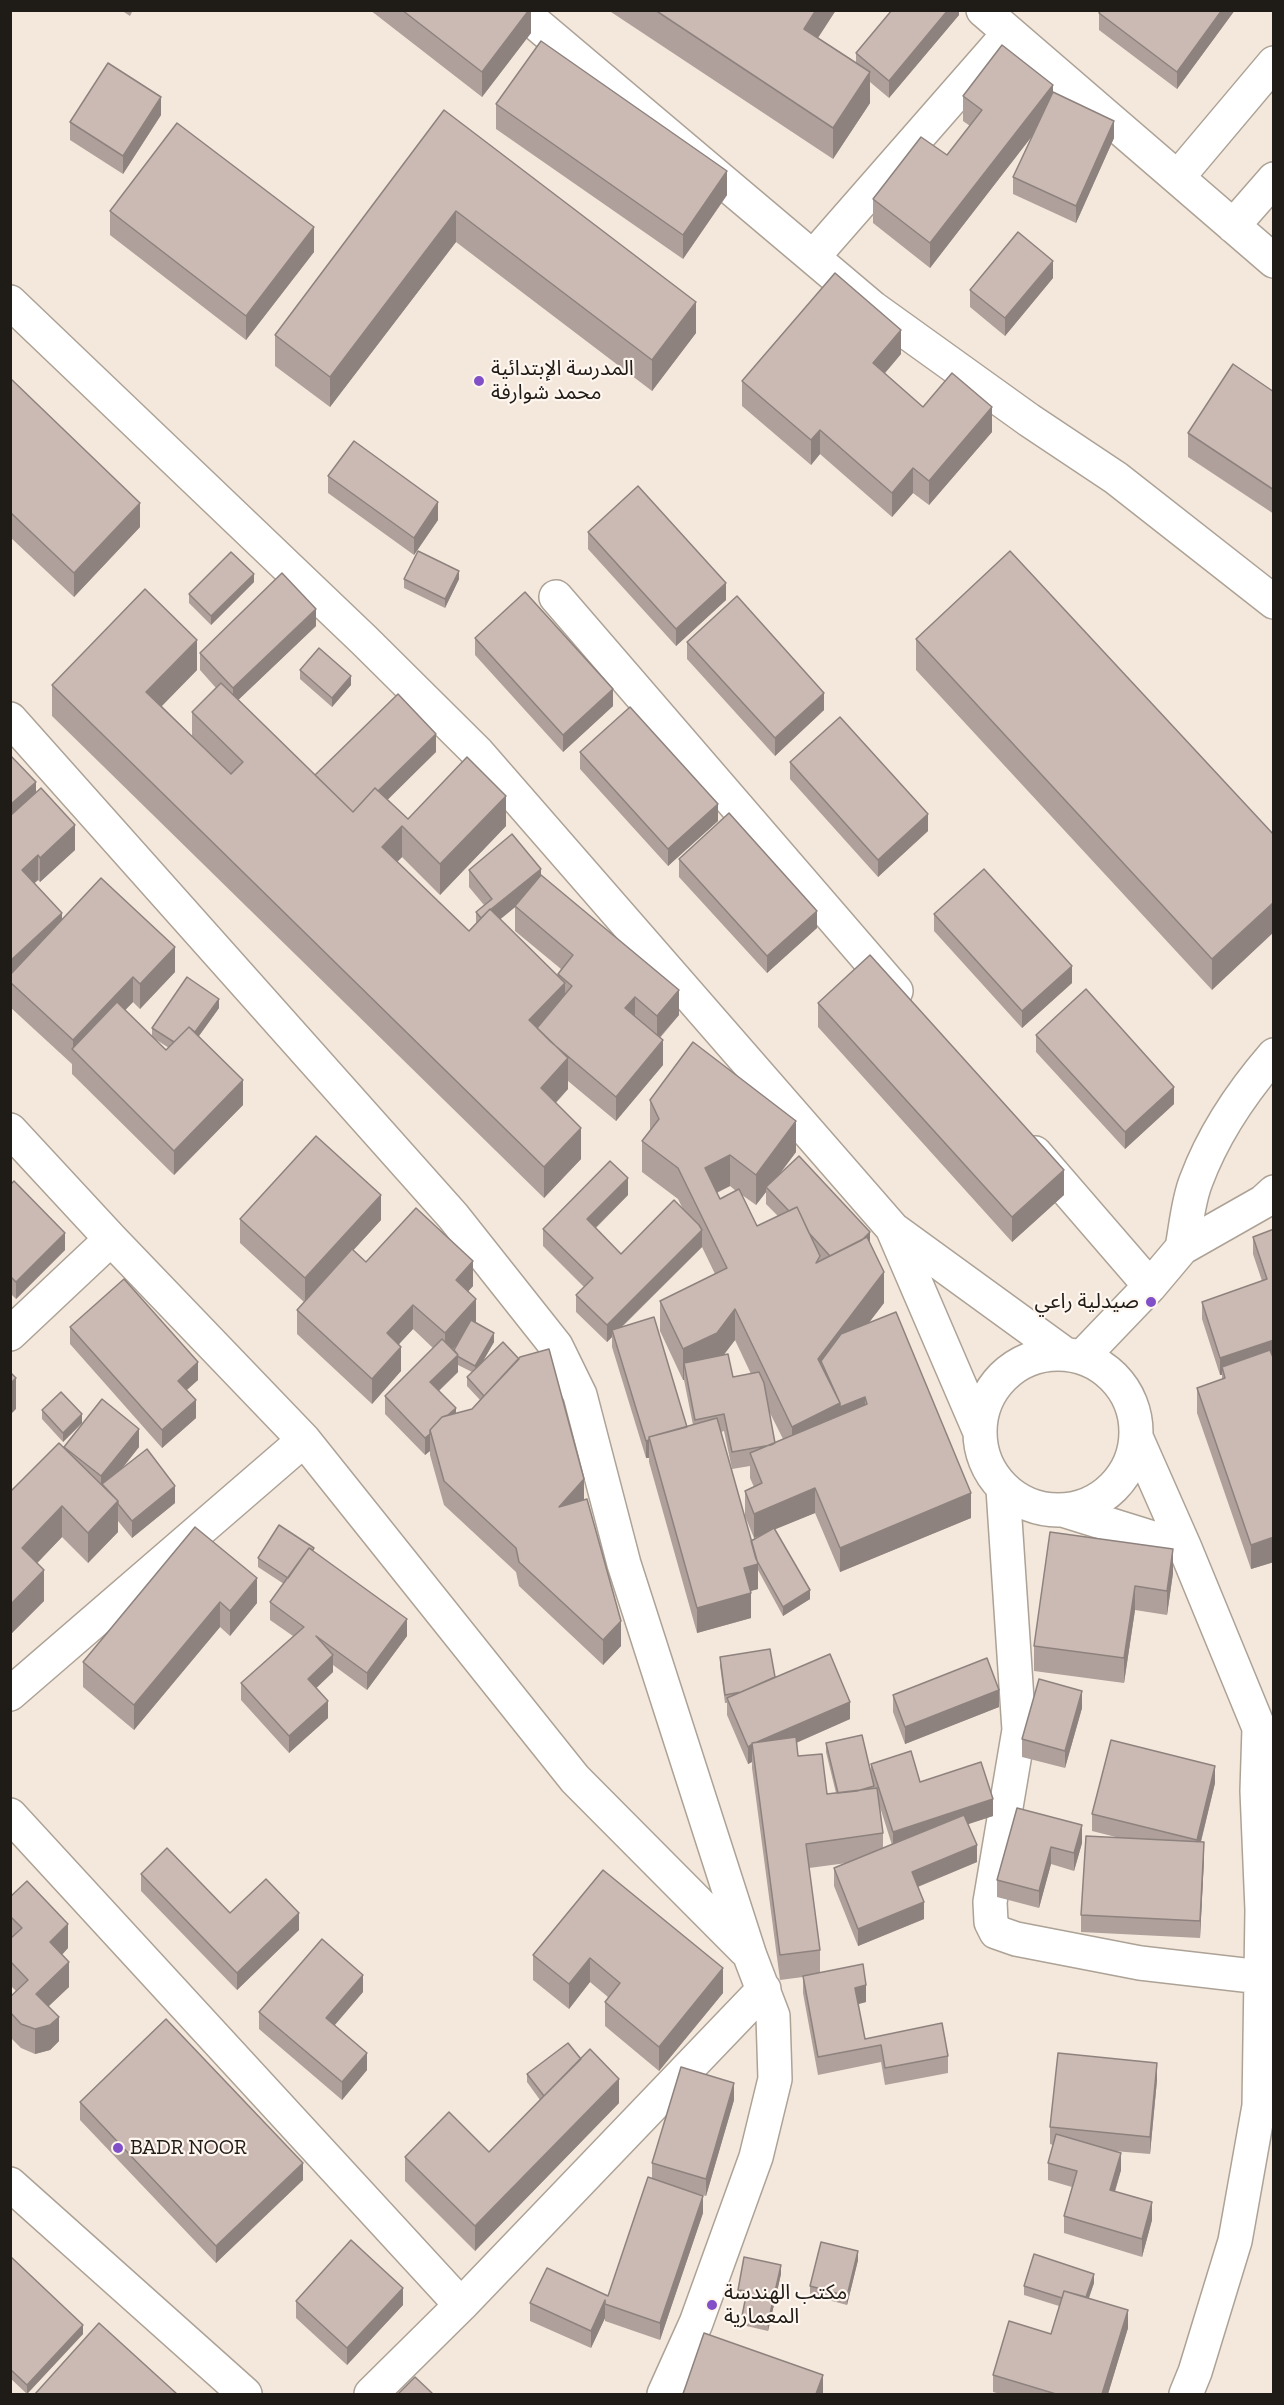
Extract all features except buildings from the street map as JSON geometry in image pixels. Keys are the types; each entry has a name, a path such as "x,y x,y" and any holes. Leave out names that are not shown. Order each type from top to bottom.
{"street":[{"path":"520,10 873,309 1029,420 1116,478 1274,602"},
{"path":"983,10 1274,261"},
{"path":"813,257 1009,33"},
{"path":"1178,177 1274,63"},
{"path":"1233,226 1274,179"},
{"path":"10,302 365,641 478,753 892,1229 1074,1356 1101,1366 1116,1379 1128,1397 1135,1417 1136,1437 1132,1459 1122,1479 1106,1495 1087,1506 1066,1511"},
{"path":"556,597 916,1014"},
{"path":"10,719 453,1215 556,1346 580,1395 624,1564 750,1956 773,2016 775,2079 756,2157 696,2323 664,2394"},
{"path":"1182,1248 1196,1182 1221,1129 1256,1076 1274,1055"},
{"path":"10,1130 304,1440 575,1779 750,1956"},
{"path":"1017,1132 1150,1286"},
{"path":"979,1430 986,1399 1006,1373 1033,1357 1074,1356 1150,1286 1182,1248 1270,1203"},
{"path":"892,1229 979,1430 982,1452 989,1472 1003,1489 1032,1507 1066,1511 1185,1548"},
{"path":"10,1334 111,1239"},
{"path":"1136,1437 1274,1760"},
{"path":"10,1694 304,1440"},
{"path":"1003,1489 1019,1730 990,1902 991,1922 996,1932 1016,1939 1140,1963 1262,1977"},
{"path":"1186,2394 1195,2372 1235,2241 1260,2106 1262,1910 1257,1791 1259,1728"},
{"path":"10,1815 461,2305"},
{"path":"371,2394 461,2305 764,1989"},
{"path":"10,2184 245,2394"}],"place":[{"name":"المدرسة الإبتدائية محمد شوارفة","path":"479,381"},
{"name":"صيدلية راعي","path":"1151,1302"},
{"name":"BADR NOOR","path":"118,2148"},
{"name":"مكتب الهندسة المعمارية","path":"712,2305"}]}
